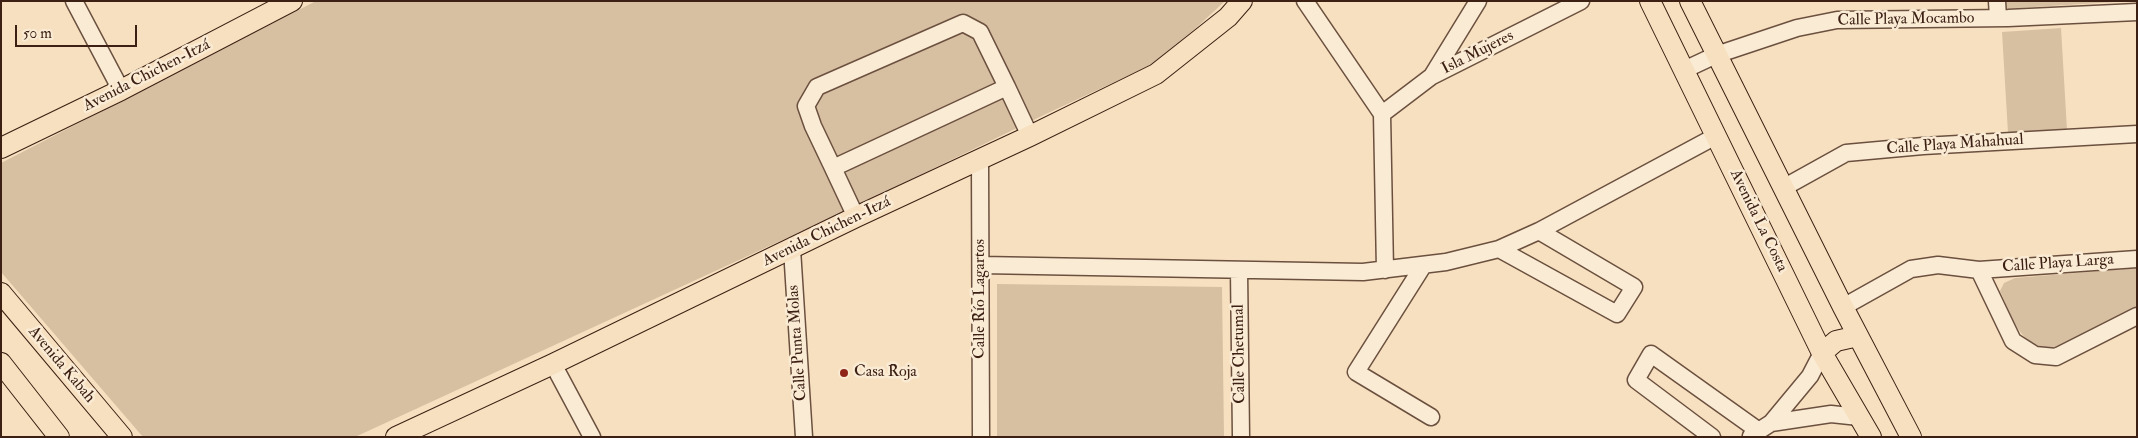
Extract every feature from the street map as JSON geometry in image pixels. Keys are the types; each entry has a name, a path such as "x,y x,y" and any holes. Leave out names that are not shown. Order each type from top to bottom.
{"main road":[{"name":"Avenida Chichen-Itzá","path":"399,436 553,364 856,217 980,160 1156,74 1228,18 1242,1"},
{"name":"Avenida La Costa","path":"1650,1 1822,353 1871,437"},
{"path":"1690,1 1843,307 1911,437"},
{"name":"Avenida Chichen-Itzá","path":"1,148 121,90 282,4"},
{"name":"Avenida Kabah","path":"1,293 122,437"},
{"path":"1822,353 1836,340 1858,336"},
{"path":"1,363 59,437"}],"street":[{"path":"74,1 121,90"},
{"path":"1305,1 1382,114 1385,270"},
{"path":"1432,76 1478,1"},
{"name":"Isla Mujeres","path":"1382,114 1432,76 1581,1"},
{"path":"1997,1 1998,18"},
{"name":"Calle Playa Mocambo","path":"1684,70 1716,55 1796,28 1838,20 1998,18 2137,12"},
{"path":"856,217 813,126 806,106 817,87 963,23 980,32 1030,136"},
{"path":"833,168 1007,87"},
{"name":"Calle Playa Mahahual","path":"1783,188 1846,153 2137,134"},
{"path":"982,266 1363,272 1423,266 1499,249 1539,231 1716,136"},
{"name":"Calle Río Lagartos","path":"980,160 982,266 981,437"},
{"path":"1499,249 1616,314 1634,287 1539,231"},
{"name":"Calle Punta Molas","path":"792,249 804,437"},
{"name":"Calle Playa Larga","path":"1843,307 1911,269 1938,266 1979,270 2137,259"},
{"path":"1423,266 1356,372 1431,417"},
{"name":"Calle Chetumal","path":"1239,270 1241,437"},
{"name":"Calle Playa Larga","path":"1979,270 2013,341 2035,356 2056,357 2137,316"},
{"path":"1760,430 1810,376 1822,353"},
{"path":"1712,437 1636,380 1651,354 1760,430 1831,414 1859,417"},
{"path":"553,364 592,437"}],"shaded area":[{"path":"316,1 1225,1 1151,65 852,208 355,437 143,437 1,272 1,163"},
{"path":"2001,1 2131,1 2002,9"},
{"path":"2061,28 2067,130 2008,133 2002,32"},
{"path":"2137,268 2137,307 2054,348 2042,347 2025,337 2014,321 2000,291 2004,283 2015,278"},
{"path":"997,284 1222,287 1224,437 997,437"}],"place":[{"name":"Casa Roja","path":"844,373"}]}
